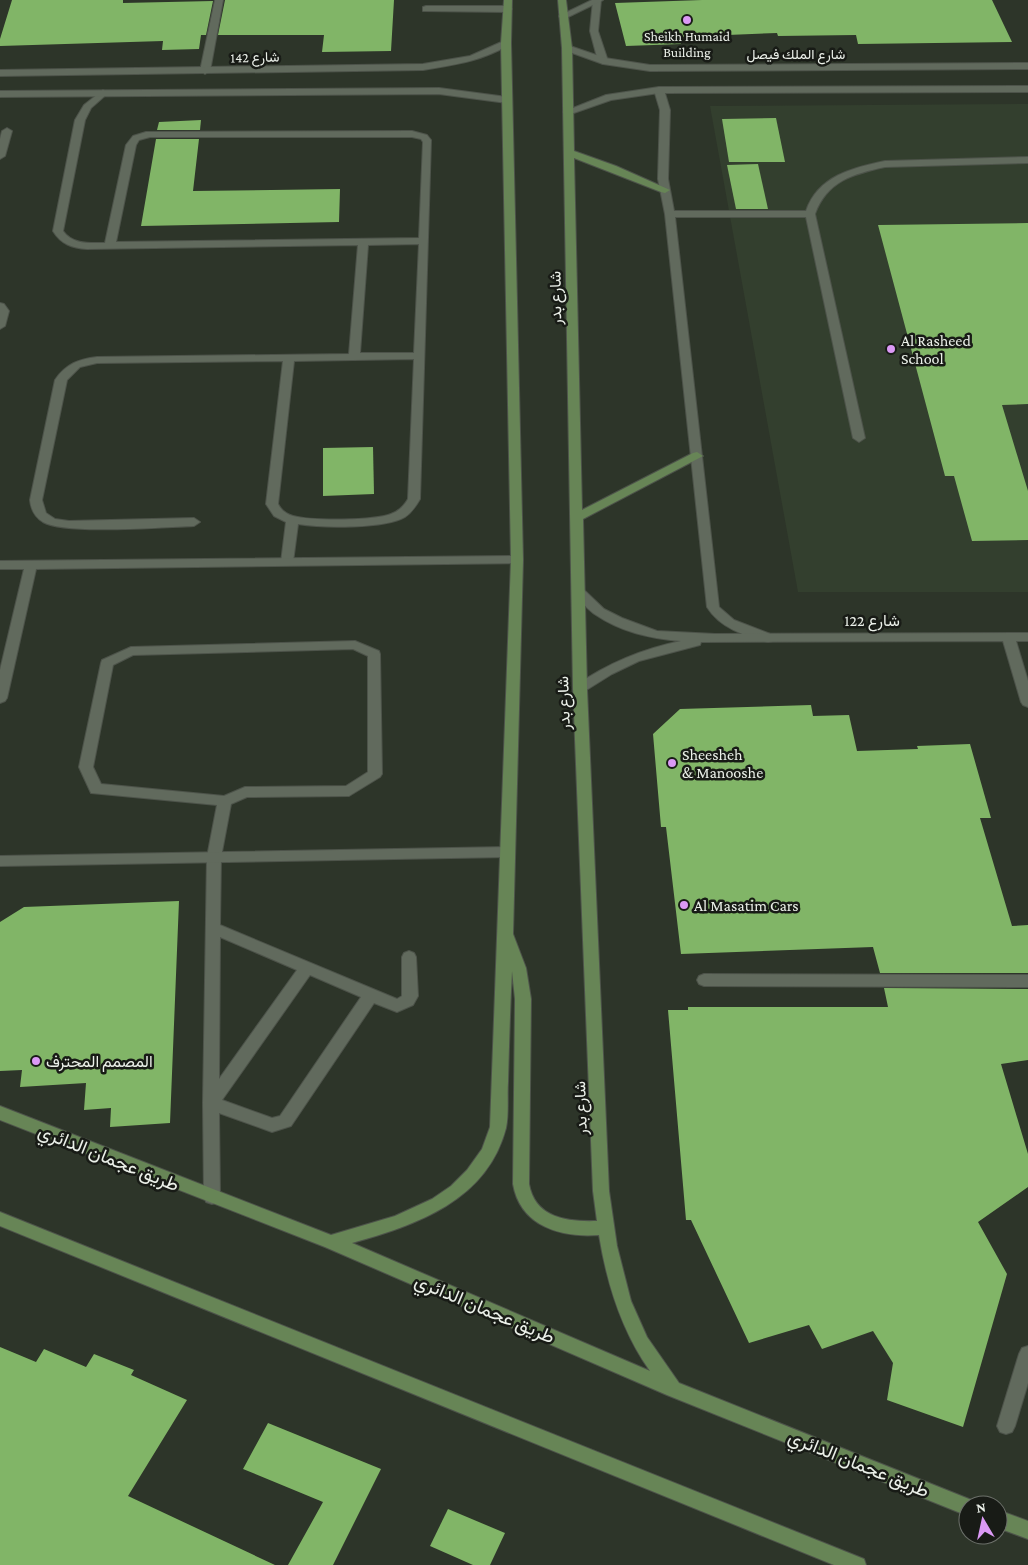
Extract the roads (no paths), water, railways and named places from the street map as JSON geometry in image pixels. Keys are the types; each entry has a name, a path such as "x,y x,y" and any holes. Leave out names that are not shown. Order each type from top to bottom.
{"main road":[{"name":"شارع بدر","path":"562,0 567,48 570,153 580,689 599,1156 606,1227 624,1302 637,1335 673,1389"},
{"path":"331,1242 412,1218 443,1202 469,1180 487,1155 498,1127 517,560 506,42 508,4"},
{"path":"570,153 614,168 665,190"},
{"path":"576,518 697,456"},
{"path":"506,933 519,968 523,999 521,1184 526,1202 535,1213 550,1222 568,1228 606,1227"},
{"name":"طريق عجمان الدائري","path":"0,1114 331,1242 673,1389 958,1502"},
{"path":"0,1219 856,1565"},
{"path":"1008,1522 1028,1530"}],"street":[{"path":"205,71 219,0"},
{"path":"564,16 597,0"},
{"path":"597,0 594,31 603,61"},
{"path":"426,10 508,4"},
{"name":"شارع 142","path":"0,72 315,70 439,66 484,55 506,42"},
{"name":"شارع الملك فيصل","path":"567,48 603,61 650,68 1028,66"},
{"path":"841,67 832,69 825,78 828,83 843,91"},
{"path":"315,70 321,73 326,80 325,84 316,91"},
{"path":"568,112 609,97 660,90 1028,89"},
{"path":"660,90 665,110 663,167 665,190 670,214 713,607 715,611 742,629 768,638"},
{"path":"0,94 439,91 507,100"},
{"path":"103,93 88,107 80,120 58,231 61,237 76,245 110,246 131,145 136,138 149,134 412,134 424,136 428,142 414,499 412,505 398,516 377,521 292,520 282,516 275,510 272,504 289,357"},
{"path":"0,156 7,131"},
{"path":"859,438 810,214 815,199 826,186 838,178 868,167 904,163 1028,160"},
{"path":"670,214 810,214"},
{"path":"354,357 363,242"},
{"path":"0,306 4,311 0,326"},
{"path":"194,522 68,525 56,524 39,515 36,508 36,500 61,380 65,373 73,366 84,362 420,356"},
{"path":"286,562 292,520"},
{"path":"0,565 517,560"},
{"path":"0,698 31,564"},
{"name":"شارع 122","path":"578,591 600,612 635,629 656,635 715,638 1028,637"},
{"path":"1008,637 1028,702"},
{"name":"شارع 122","path":"580,689 595,677 632,658 653,651 715,638"},
{"path":"355,645 374,654 375,774 349,791 244,792 225,801 96,790 86,767 107,663 131,651 355,645"},
{"path":"212,1197 211,1102 214,857 225,801"},
{"path":"0,861 508,852"},
{"path":"213,928 397,1006 408,1001 410,996 408,957"},
{"path":"211,1102 306,968"},
{"path":"704,980 1028,981"},
{"path":"211,1102 265,1123 278,1124 285,1121 370,996"},
{"path":"1006,1426 1028,1354"}],"lane":[{"path":"110,246 424,242"}],"place":[{"name":"Sheikh Humaid Building","path":"687,20"},
{"name":"Al Rasheed School","path":"891,349"},
{"name":"Sheesheh & Manooshe","path":"672,763"},
{"name":"Al Masatim Cars","path":"684,905"},
{"name":"المصمم المحترف","path":"36,1061"}]}
